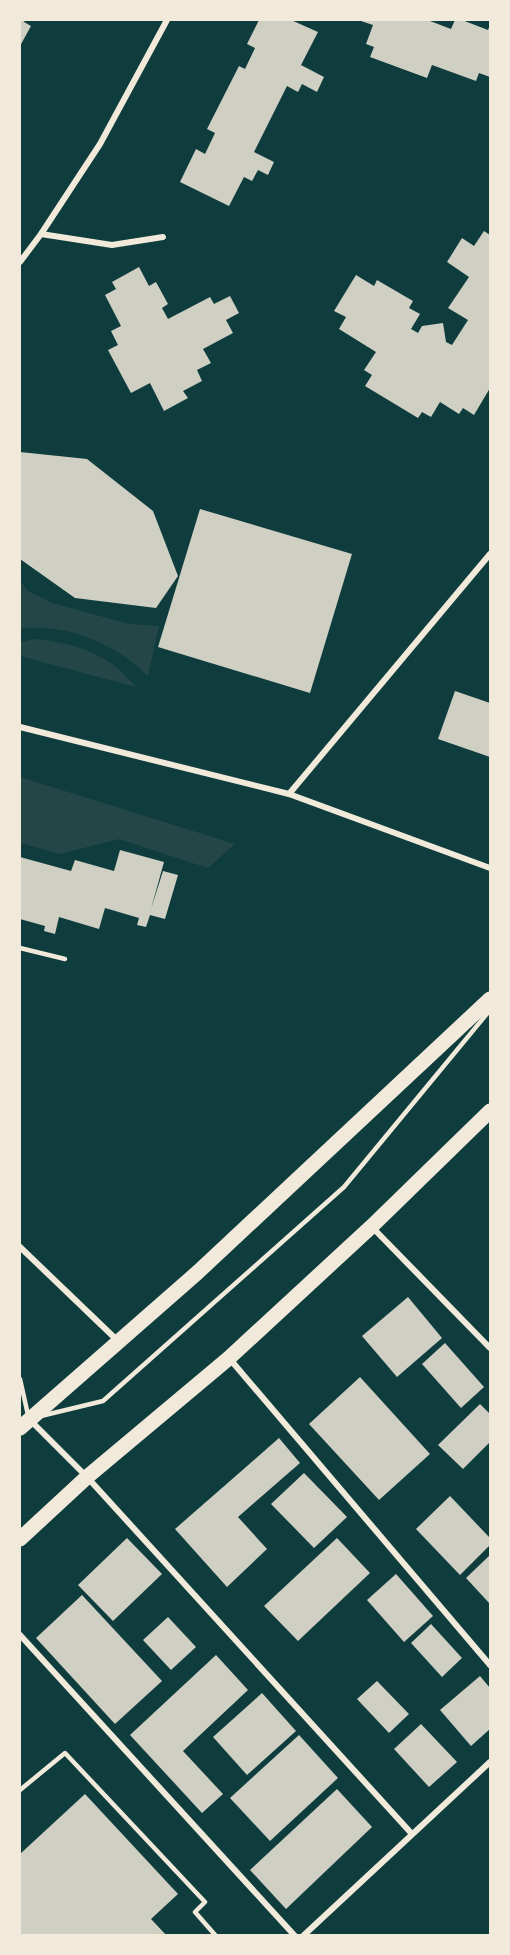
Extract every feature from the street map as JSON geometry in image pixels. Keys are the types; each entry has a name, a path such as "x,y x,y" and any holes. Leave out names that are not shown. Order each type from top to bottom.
{"main road":[{"path":"24,1424 198,1272 490,999"},
{"path":"20,1539 87,1477 229,1358 372,1226 490,1111"}],"street":[{"path":"21,257 41,234 100,144 167,20"},
{"path":"41,234 112,245 162,237"},
{"path":"289,794 490,554"},
{"path":"20,727 289,794 490,868"},
{"path":"372,1226 490,1348"},
{"path":"20,1247 119,1342"},
{"path":"229,1358 490,1665"},
{"path":"24,1424 87,1477 412,1834"},
{"path":"20,1635 295,1935"},
{"path":"303,1935 490,1762"}],"lane":[{"path":"20,948 65,959"},
{"path":"20,1379 24,1424 104,1401 344,1187 490,1010"},
{"path":"20,1791 65,1753 205,1902 195,1912 216,1935"},
{"path":"20,1785 20,1791"}],"shaded area":[{"path":"20,581 28,591 52,603 129,624 159,626 148,676 121,654 89,638 54,629 20,629"},
{"path":"35,639 78,647 91,652 114,666 136,687 20,656 20,642"},
{"path":"20,777 235,844 208,868 119,839 60,854 20,843"}],"building":[{"path":"20,20 25,20 24,22 31,26 20,46"},
{"path":"259,20 291,20 318,32 301,65 324,77 317,92 302,84 298,92 287,86 254,152 274,162 268,175 258,170 252,181 244,177 229,206 180,182 196,149 205,154 215,133 207,129 239,66 245,69 255,48 247,44"},
{"path":"358,20 430,20 451,29 455,20 462,20 488,30 490,25 490,77 479,73 476,81 432,65 427,78 370,57 374,47 366,44 373,25"},
{"path":"484,231 490,235 490,388 474,415 463,408 459,414 440,402 431,417 422,412 418,418 365,386 372,375 364,370 376,352 339,329 346,317 334,311 356,275 374,286 377,280 413,301 409,308 420,314 411,329 418,333 422,326 443,323 446,342 452,345 468,320 448,308 469,277 447,262 462,238 474,246"},
{"path":"139,267 149,286 156,282 168,304 162,308 168,319 210,297 214,304 230,296 239,313 226,320 233,333 203,349 211,363 197,370 202,381 183,391 188,398 164,411 150,383 131,393 108,350 118,345 111,331 121,326 105,295 116,289 112,282"},
{"path":"20,452 87,459 153,511 178,576 156,608 75,598 20,559"},
{"path":"200,509 352,554 310,693 158,647"},
{"path":"455,691 490,703 490,757 438,739"},
{"path":"120,850 164,862 151,909 163,871 178,875 165,919 150,915 146,927 137,925 139,918 105,908 99,929 59,917 55,934 44,931 45,926 20,919 20,857 71,871 75,860 114,871"},
{"path":"408,1297 442,1338 397,1377 362,1336"},
{"path":"445,1343 484,1387 461,1408 422,1364"},
{"path":"360,1377 430,1454 379,1500 309,1424"},
{"path":"480,1404 490,1414 490,1442 463,1469 438,1445"},
{"path":"279,1438 300,1463 238,1517 267,1549 227,1587 175,1529"},
{"path":"304,1473 347,1517 314,1548 271,1504"},
{"path":"450,1496 490,1538 490,1545 460,1575 416,1529"},
{"path":"127,1538 162,1574 113,1621 78,1585"},
{"path":"337,1538 370,1573 298,1641 264,1606"},
{"path":"490,1555 490,1604 466,1578"},
{"path":"396,1574 433,1616 404,1642 367,1600"},
{"path":"82,1595 162,1681 115,1724 36,1638"},
{"path":"168,1617 196,1647 171,1670 143,1640"},
{"path":"431,1624 462,1658 442,1677 411,1643"},
{"path":"216,1655 248,1690 183,1751 223,1794 202,1813 130,1735"},
{"path":"480,1676 490,1688 490,1729 471,1746 440,1710"},
{"path":"377,1681 409,1714 389,1733 357,1699"},
{"path":"262,1693 296,1731 247,1775 213,1737"},
{"path":"421,1724 457,1762 429,1787 394,1749"},
{"path":"299,1735 338,1778 270,1841 230,1798"},
{"path":"337,1789 372,1827 286,1909 250,1870"},
{"path":"85,1794 178,1894 151,1919 167,1936 20,1936 20,1854"}]}
